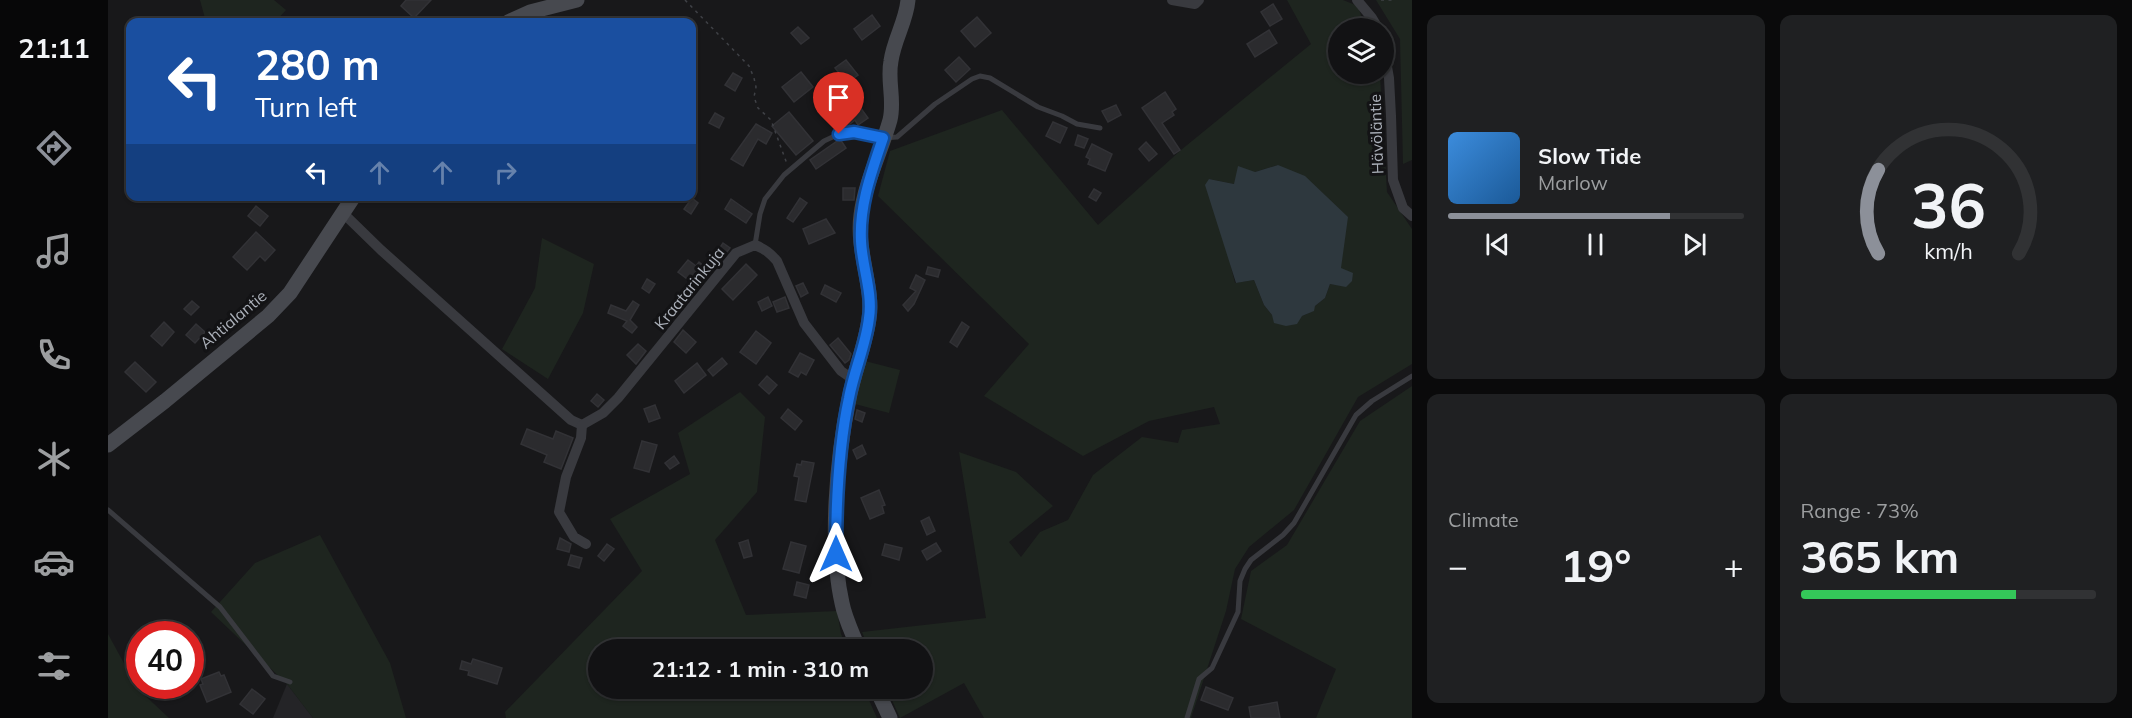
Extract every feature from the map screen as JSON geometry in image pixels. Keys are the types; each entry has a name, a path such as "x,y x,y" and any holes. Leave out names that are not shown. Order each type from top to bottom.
{"street":[{"path":"517,18 530,12 577,0"},
{"path":"855,639 842,605 836,554 837,500 842,443 870,312 862,262 861,215 870,176 889,122 892,105 890,64 894,44 905,19 908,0"},
{"path":"1172,0 1195,4 1199,0"},
{"path":"1357,0 1370,18"},
{"name":"Hävöläntie","path":"1388,84 1393,180 1403,208 1412,216"},
{"name":"Ahtialantie","path":"108,445 268,316 290,293 351,201"},
{"path":"343,213 562,413 582,425 581,438 566,477 559,512 573,537 586,544"},
{"path":"755,245 765,249 777,261 804,323 841,370 854,380"},
{"name":"Kraatarinkuja","path":"582,425 603,413 618,398 736,253 755,245"},
{"path":"881,699 890,718"}],"lane":[{"path":"755,245 765,199 790,171 824,141 839,134 854,132 883,138 897,136 935,104 980,76 990,78 1038,107 1077,124 1100,128"},
{"path":"1187,718 1199,679 1212,669 1238,612 1240,581 1245,569 1251,560 1283,535 1294,523 1356,415 1372,401 1412,376"},
{"path":"108,510 220,607 273,676 290,682"}],"path":[{"path":"685,0 749,66 756,87 754,97 758,108 771,120 790,171"},
{"path":"1381,0 1394,0"}],"shaded area":[{"path":"200,0 274,0 286,10 279,18 205,18"},
{"path":"1287,0 1343,0 1358,6 1362,18 1328,18 1328,84 1380,84 1387,192 1412,229 1412,364 1358,397 1294,510 1249,547 1235,569 1226,611 1191,718 984,718 964,683 900,718 891,699 933,699 933,639 865,639 862,632 986,618 959,452 1016,472 1053,506 1009,542 1021,557 1040,532 1068,520 1093,475 1142,437 1178,443 1182,430 1220,424 1214,407 1149,421 1083,456 984,396 1029,344 878,196 890,151 1002,110 1098,225 1181,150 1311,44","holes":["1278,165 1341,258 1346,286 1330,284 1325,298 1315,306 1313,311 1302,316 1272,315 1264,305 1254,280 1235,283 1209,179 1234,184 1255,172"]},
{"path":"1376,0 1412,0 1412,160 1403,164 1400,39 1394,29 1394,18 1387,18"},
{"path":"1278,165 1305,176 1348,217 1341,268 1353,273 1352,281 1346,287 1330,284 1325,298 1315,306 1314,311 1302,316 1297,324 1286,326 1274,323 1254,280 1236,283 1205,185 1209,179 1234,184 1238,166 1255,172"},
{"path":"542,238 594,264 583,313 548,379 502,349 535,288"},
{"path":"865,361 900,370 889,413 855,404"},
{"path":"1412,386 1412,718 1316,718 1336,669 1241,619 1251,571 1287,545 1360,421"},
{"path":"740,392 765,417 757,492 715,540 746,615 837,611 843,639 588,639 588,699 868,699 877,718 506,718 505,712 642,571 610,519 690,474 678,433"},
{"path":"320,535 390,663 406,718 313,718 287,684 211,612 255,563"},
{"path":"108,634 126,667 126,699 149,699 169,718 108,718"},
{"path":"287,684 313,718 273,718"}],"building":[{"path":"406,0 431,0 414,18 401,6"},
{"path":"1273,4 1282,19 1270,26 1261,12"},
{"path":"872,15 880,26 862,40 854,29"},
{"path":"977,17 991,33 975,47 961,31"},
{"path":"798,27 809,38 801,44 791,33"},
{"path":"1269,30 1277,43 1255,57 1247,44"},
{"path":"959,57 970,69 956,82 945,70"},
{"path":"846,60 858,75 847,83 835,68"},
{"path":"801,72 813,87 794,102 782,87"},
{"path":"733,73 742,78 735,91 725,85"},
{"path":"1165,92 1176,109 1172,112 1174,115 1162,123 1180,150 1174,154 1142,108"},
{"path":"829,95 846,116 860,107 868,118 858,125 855,120 840,129 819,103"},
{"path":"1116,105 1121,115 1108,122 1102,111"},
{"path":"789,112 813,141 796,155 772,126"},
{"path":"715,113 724,118 719,128 709,123"},
{"path":"1053,122 1067,128 1060,143 1046,136"},
{"path":"756,124 772,133 766,144 758,139 743,166 731,159"},
{"path":"1078,135 1088,139 1084,148 1075,145"},
{"path":"840,139 846,148 816,169 810,160"},
{"path":"1146,142 1157,154 1149,161 1139,149"},
{"path":"1092,144 1112,154 1105,171 1088,164 1090,159 1086,157"},
{"path":"843,188 855,188 854,200 843,200"},
{"path":"1094,189 1101,193 1096,201 1089,197"},
{"path":"800,198 807,203 793,222 787,218"},
{"path":"731,199 752,214 746,223 725,209"},
{"path":"690,201 698,203 691,214 684,209"},
{"path":"256,206 268,216 260,226 248,216"},
{"path":"826,219 835,233 809,244 803,229"},
{"path":"256,232 275,250 265,261 260,256 247,270 233,257"},
{"path":"723,243 730,248 719,262 713,258"},
{"path":"688,260 696,266 699,262 706,268 703,271 708,275 698,287 678,272"},
{"path":"746,264 757,275 733,300 722,289"},
{"path":"928,267 940,270 938,277 926,274"},
{"path":"916,275 925,280 914,304 908,311 903,305 916,291 910,288"},
{"path":"647,279 655,284 649,293 642,288"},
{"path":"803,283 808,293 801,297 796,286"},
{"path":"825,285 841,293 836,302 821,294"},
{"path":"768,297 772,306 762,311 758,302"},
{"path":"785,297 789,308 777,312 773,302"},
{"path":"192,301 199,307 191,315 184,309"},
{"path":"633,301 639,305 630,320 637,327 632,333 623,326 627,321 608,313 611,305 626,311"},
{"path":"164,322 174,332 162,346 151,336"},
{"path":"962,322 969,327 957,347 950,342"},
{"path":"196,324 205,332 195,343 186,335"},
{"path":"683,330 696,342 686,353 674,342"},
{"path":"756,331 771,343 756,364 740,352"},
{"path":"838,338 851,354 845,363 830,345"},
{"path":"638,344 646,351 636,364 627,355"},
{"path":"800,353 814,360 806,375 801,372 798,377 789,372"},
{"path":"722,358 727,364 713,376 708,370"},
{"path":"135,362 156,382 146,392 125,372"},
{"path":"697,363 706,375 684,393 675,381"},
{"path":"767,376 777,385 769,394 759,385"},
{"path":"597,394 604,400 598,407 591,401"},
{"path":"655,405 660,418 649,422 644,409"},
{"path":"788,409 802,421 795,430 781,418"},
{"path":"857,410 865,413 862,422 855,419"},
{"path":"527,429 553,439 556,431 573,438 561,469 544,462 547,455 521,444"},
{"path":"642,441 657,445 649,472 634,468"},
{"path":"862,445 866,454 857,459 853,450"},
{"path":"674,456 679,463 670,469 665,463"},
{"path":"802,461 814,463 806,502 795,500 799,477 794,476 797,464 801,465"},
{"path":"879,490 885,505 882,506 884,513 870,519 861,498"},
{"path":"929,517 935,531 927,535 921,521"},
{"path":"560,538 571,544 569,552 557,549"},
{"path":"748,540 752,556 744,558 739,543"},
{"path":"791,542 806,546 799,573 783,569"},
{"path":"936,543 941,551 927,560 922,551"},
{"path":"607,544 614,549 604,561 598,556"},
{"path":"885,544 902,548 899,560 882,555"},
{"path":"571,555 582,558 579,568 568,565"},
{"path":"797,582 809,585 806,598 794,595"},
{"path":"473,659 502,668 497,684 468,675 469,671 460,669 462,661 471,664"},
{"path":"219,672 221,676 224,675 231,692 207,702 204,695 204,678"},
{"path":"1206,687 1233,698 1228,710 1201,700"},
{"path":"252,689 265,699 253,714 240,704"},
{"path":"1277,702 1280,718 1251,718 1249,707"}],"route":[{"path":"836,554 837,500 842,443 849,398 870,312 862,262 861,215 870,176 883,138 854,132 839,134"}]}
